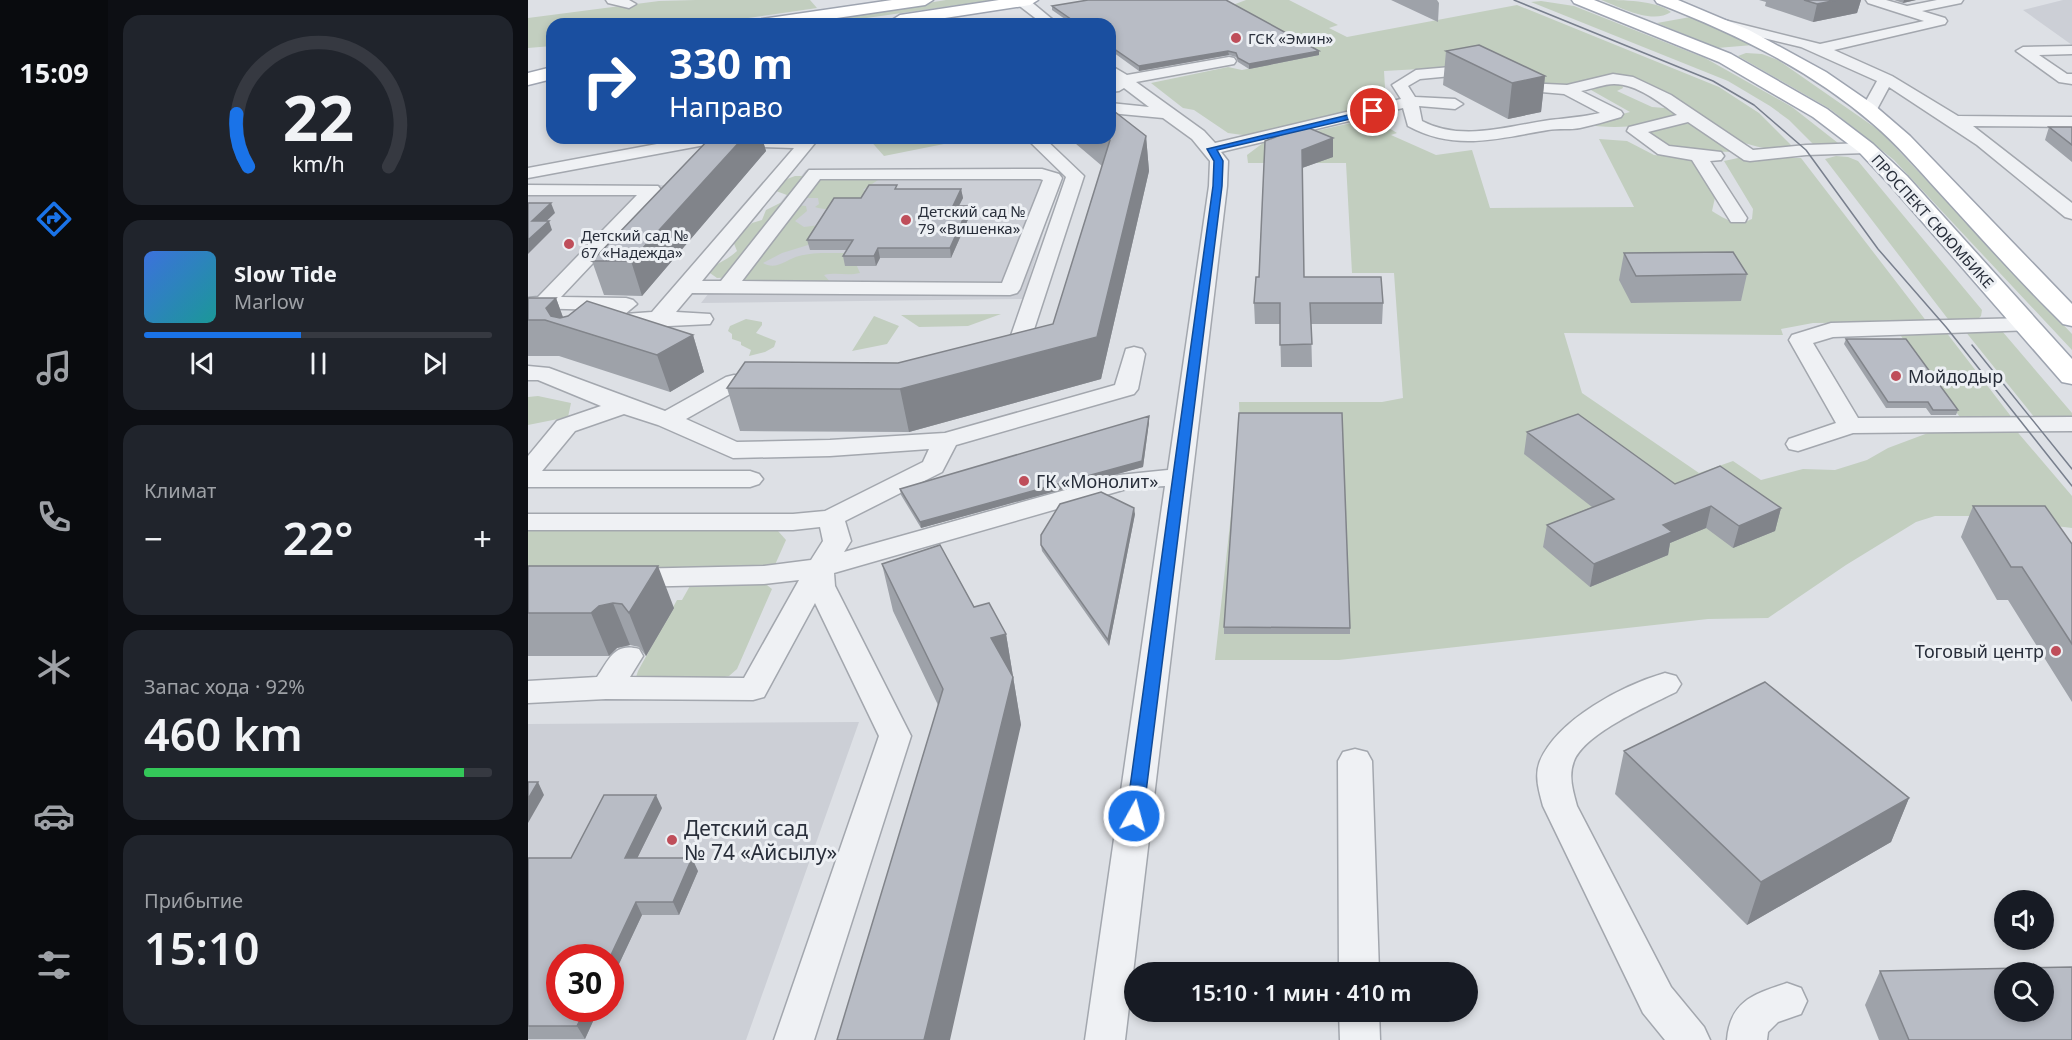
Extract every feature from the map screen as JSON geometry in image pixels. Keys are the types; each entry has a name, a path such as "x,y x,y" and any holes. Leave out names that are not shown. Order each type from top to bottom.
{"main road":[{"path":"804,18 925,0"},
{"name":"ПРОСПЕКТ СЮЮМБИКЕ","path":"1580,0 1725,58 1820,113 1866,148 1899,181 2072,376"},
{"path":"912,18 1026,1"},
{"path":"1629,18 1656,21 1673,20 1685,15 1672,4"},
{"name":"ПРОСПЕКТ СЮЮМБИКЕ","path":"1672,4 1724,24 1782,52 1869,110 1913,151 2024,271 2072,318"},
{"path":"1725,58 1727,53 1744,49 1782,52"},
{"path":"528,74 546,72"},
{"path":"528,79 546,74"}],"street":[{"path":"613,0 629,4"},
{"path":"1907,11 1956,0"},
{"path":"1026,1 1044,18"},
{"path":"1818,49 1940,21 1907,11 1868,4"},
{"path":"1868,4 1885,15"},
{"path":"1724,24 1818,49 1885,80 1956,121 2072,213"},
{"path":"2070,50 2024,51 2064,79 2072,79"},
{"path":"1116,80 1229,62"},
{"path":"1567,90 1615,114 1579,123 1549,125 1508,134 1454,136 1427,130 1414,123 1410,102 1400,85 1416,75 1485,68 1522,87 1567,90 1613,79 1633,82 1665,98 1750,156"},
{"path":"1869,110 1885,80"},
{"path":"1105,1040 1218,186 1219,161 1198,135 1116,81"},
{"path":"1211,149 1410,102 1433,101 1455,104"},
{"path":"1116,109 1167,114"},
{"path":"1690,116 1635,131 1664,150 1698,156 1750,156 1806,150 1866,148"},
{"path":"1956,121 2072,122"},
{"path":"528,173 600,152 666,144"},
{"path":"658,318 806,144"},
{"path":"982,363 1015,354 1075,176 1040,144"},
{"path":"1698,156 1738,218"},
{"path":"686,287 1010,289 1053,178 1042,174 815,174 727,287"},
{"path":"528,190 652,190 536,303"},
{"path":"536,303 626,304 594,327 658,318 702,319"},
{"path":"1850,426 1800,340 1831,330 2026,325"},
{"path":"534,373 563,354"},
{"path":"534,373 667,420 733,450 830,448 946,440 1013,412 1126,388 1134,354"},
{"path":"667,420 734,382 789,382"},
{"path":"528,472 566,426 623,406"},
{"path":"1798,444 1850,426 2072,424"},
{"path":"528,522 793,522 831,518 933,467 946,440"},
{"path":"596,579 764,575 820,568 1128,480 1179,477"},
{"path":"528,479 750,479"},
{"path":"528,692 606,688 753,689 820,568 837,542 831,518"},
{"path":"794,1040 895,736 821,586 820,568"},
{"path":"606,688 628,656"},
{"path":"1665,684 1585,726 1562,751 1554,777 1560,806 1657,1000 1690,1040"},
{"path":"1355,761 1359,962"},
{"path":"1747,1040 1748,1025 1765,1008 1786,1000"},
{"path":"1359,1022 1360,1040"}],"shaded area":[{"path":"2072,0 2072,45 2023,10"},
{"name":"Детский сад № 79 «Вишенка»","path":"806,170 1046,170 1060,177 1023,299 701,303"},
{"name":"Детский сад № 67 «Надежда»","path":"528,184 667,185 528,312"},
{"name":"Детский сад № 74 «Айсылу»","path":"859,722 746,1040 528,1040 528,724"}],"green space":[{"path":"810,0 817,8 748,18 546,18 546,46 528,48 528,18 659,1"},
{"path":"946,0 994,0 866,18 835,18"},
{"path":"1246,0 1289,0 1338,25 1329,28 1347,37 1517,5 1719,87 1759,113 1796,150 1761,147 1733,138 1680,103 1681,100 1633,78 1563,87 1547,86 1492,65 1384,71 1386,104 1250,136 1228,133 1194,110 1183,108 1151,83 1228,67 1242,70 1318,55 1230,6"},
{"path":"1601,0 1648,3 1671,12 1663,16 1646,16"},
{"path":"1541,1 1574,6 1705,58 1792,107 1838,143 1836,147 1817,148 1789,120 1728,81 1531,2"},
{"path":"1696,16 1753,45 1717,48 1657,23"},
{"path":"1746,53 1762,54 1778,60 1880,131 2072,334 2072,350 1894,160 1830,109 1738,56"},
{"path":"1612,83 1622,85 1623,88 1617,91 1652,107 1665,108 1676,115 1644,125 1606,127 1585,124 1630,112 1591,90"},
{"path":"1373,118 1397,133 1391,135 1436,155 1472,150 1490,208 1634,207 1599,139 1627,141 1654,155 1698,159 1716,193 1712,211 1727,219 1741,222 1752,219 1753,209 1724,161 1738,158 1801,158 1927,322 1813,323 1781,329 1783,335 1564,333 1582,393 1699,473 1733,461 1761,480 1803,469 1835,470 1867,460 1888,448 1936,430 2014,428 2072,496 2072,528 1976,516 1935,516 1916,522 1846,565 1768,618 1708,619 1339,660 1215,660 1240,433 1239,402 1382,402 1403,398 1394,273 1352,273 1346,163 1248,163 1247,155 1263,143"},
{"path":"1677,123 1691,124 1717,142 1738,152 1685,151 1659,146 1645,129"},
{"path":"873,144 944,144 884,156"},
{"path":"1836,156 1858,161 1982,310 1981,316 1976,321 1951,323 1825,159"},
{"path":"862,175 873,176 878,180 863,190 872,192 838,208 815,207 819,204 818,198 795,198 776,191 779,182 795,176 811,176 830,180"},
{"path":"780,203 806,206 807,211 795,221 804,227 820,225 808,245 782,253 763,263 772,266 804,255 844,253 843,257 856,264 860,273 824,275 833,285 770,294 753,293 736,277 717,278 707,271 737,251 733,241 752,223 762,220 766,210"},
{"path":"1001,314 968,326 919,327 901,315"},
{"path":"874,316 899,326 887,344 852,351"},
{"path":"746,319 762,322 756,333 776,341 774,347 749,356 751,350 741,345 741,342 732,339 732,334 728,331 730,326"},
{"path":"1965,331 2002,331 2072,413 2072,418 2035,418"},
{"path":"1946,332 2013,419 1962,420 1901,336 1903,333"},
{"path":"538,396 571,403 568,417 528,425 528,397"},
{"path":"528,527 778,531 786,540 774,567 528,573"},
{"path":"763,582 772,589 737,669 729,676 716,679 635,680 677,600 682,600 691,584"}],"building":[{"name":"ГСК «Эмин»","path":"1088,0 1226,0 1319,51 1249,64 1238,58 1236,53 1228,51 1139,66 1116,50 1116,18 1069,18 1052,6"},
{"path":"1804,0 1837,0 1817,4"},
{"path":"1479,45 1545,76 1512,83 1446,51"},
{"path":"1116,113 1146,136 1097,337 900,389 727,388 745,362 898,363 1053,324 1109,144 1116,144"},
{"path":"1304,126 1333,138 1302,150 1304,277 1381,277 1383,303 1310,303 1312,344 1280,345 1280,303 1254,303 1256,277 1259,277 1265,141"},
{"path":"2049,127 2072,127 2072,145"},
{"path":"704,144 738,144 631,261 592,261"},
{"path":"869,185 897,185 895,189 961,189 953,206 969,206 950,248 878,248 874,256 843,256 853,240 807,240 834,198 861,198"},
{"path":"528,203 551,203 532,221 549,221 528,240"},
{"path":"1733,252 1747,274 1636,276 1624,253"},
{"path":"528,298 556,298 546,308 551,316 560,318 568,316 587,301 693,335 657,355 545,320 528,320"},
{"name":"Мойдодыр","path":"1846,339 1906,339 1958,410 1933,410 1928,402 1888,402"},
{"path":"1239,413 1342,413 1350,628 1224,627"},
{"path":"1578,414 1675,484 1720,466 1781,508 1739,526 1711,506 1663,525 1672,532 1594,564 1547,525 1614,499 1527,432"},
{"name":"ГК «Монолит»","path":"1149,416 1142,461 920,522 900,489"},
{"path":"1101,492 1134,508 1108,640 1041,545 1041,535 1060,504"},
{"path":"1973,506 2045,506 2072,544 2072,644 2022,567 2011,567"},
{"path":"940,545 974,607 989,603 1006,634 991,638 1013,677 924,1040 837,1040 943,689 882,564"},
{"path":"528,566 658,566 629,613 622,604 613,603 599,606 591,613 528,613"},
{"path":"1765,682 1909,798 1761,882 1624,751"},
{"path":"528,782 538,782 528,799"},
{"path":"604,795 656,795 625,858 692,858 673,902 636,902 616,944 546,944 546,1022 579,1022 577,1026 528,1026 528,858 571,858"},
{"path":"2054,967 2072,967 2072,1040 1909,1040 1880,971 1994,969 1994,1022 2054,1022"}],"tram line":[{"path":"1514,0 1713,81 1754,105 1806,150 1878,249 1946,327 2072,486"},
{"path":"1972,345 2072,469"}],"place":[{"name":"ГСК «Эмин»","path":"1236,38"},
{"name":"Детский сад № 79 «Вишенка»","path":"906,220"},
{"name":"Детский сад № 67 «Надежда»","path":"569,244"},
{"name":"Мойдодыр","path":"1896,376"},
{"name":"ГК «Монолит»","path":"1024,481"},
{"name":"Тоговый центр","path":"2056,651"},
{"name":"Детский сад № 74 «Айсылу»","path":"672,840"}],"route":[{"path":"1134,816 1218,186 1219,161 1211,149 1373,111"}]}
